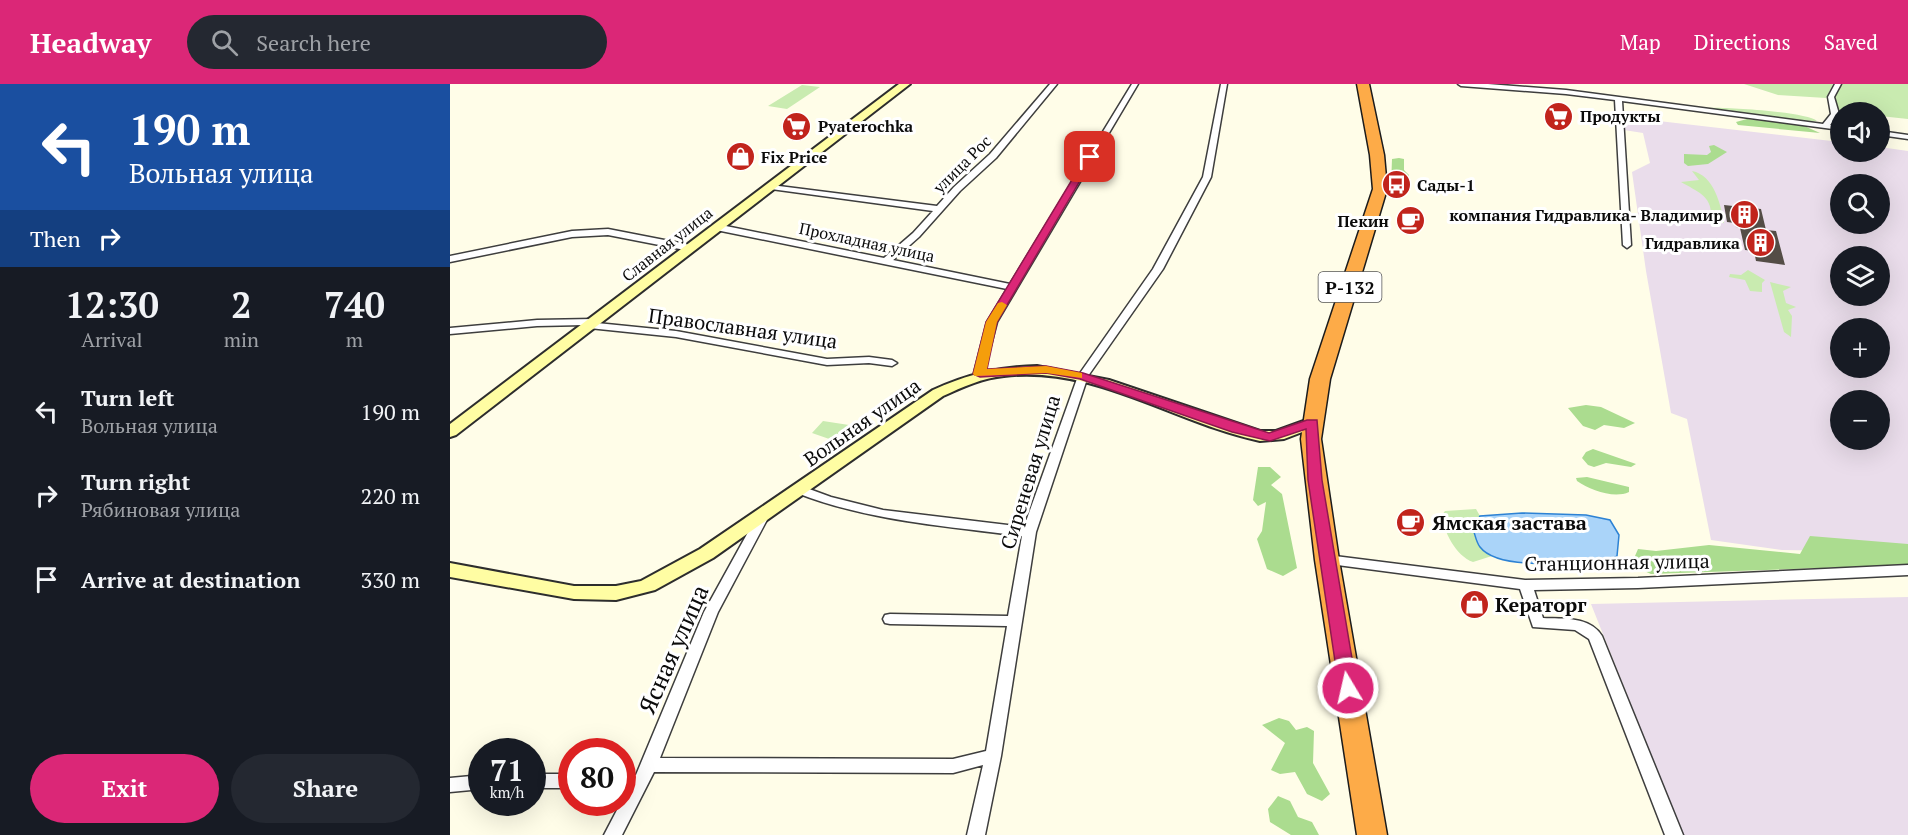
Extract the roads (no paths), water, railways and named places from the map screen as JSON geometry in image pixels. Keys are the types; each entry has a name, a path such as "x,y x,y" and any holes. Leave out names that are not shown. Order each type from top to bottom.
{"highway":[{"name":"Р-132","path":"1363,84 1377,155 1380,189 1320,379 1312,423 1313,458 1327,560 1372,835"}],"street":[{"name":"Славная улица","path":"450,432 905,84"},
{"name":"улица Рос","path":"886,260 916,235 1017,130 1054,84"},
{"path":"980,374 992,322 1135,84"},
{"name":"Сиреневая улица","path":"976,835 993,756 1029,532 1083,376 1158,268 1207,177 1224,84"},
{"path":"1461,84 1618,98 1830,127"},
{"path":"1825,126 1835,114 1831,97 1838,84"},
{"path":"1618,98 1627,245"},
{"path":"1890,134 1908,137"},
{"path":"771,187 939,209"},
{"name":"Прохладная улица","path":"716,227 1013,287"},
{"path":"450,260 572,234 608,232 690,248"},
{"name":"Православная улица","path":"450,331 537,323 591,324 676,334 827,362 869,360 892,363"},
{"name":"Вольная улица","path":"450,570 568,592 617,593 652,584 680,569 763,516 938,393 959,381 980,374 1046,370 1083,376 1236,429 1270,437 1312,423"},
{"path":"801,490 837,504 1029,532"},
{"name":"Ясная улица","path":"636,777 649,765 711,612 763,516"},
{"name":"Станционная улица","path":"1327,560 1525,585 1638,583 1908,570"},
{"path":"1525,585 1538,623 1578,625 1595,636 1674,835"},
{"path":"890,619 1014,621"},
{"path":"649,765 953,766 993,756"},
{"path":"451,786 468,784"},
{"name":"Ясная улица","path":"613,835 619,816"}],"water":[{"path":"1522,513 1586,515 1610,520 1619,535 1617,556 1612,559 1582,562 1523,563 1490,555 1480,547 1473,529 1480,516"}],"place":[{"name":"Продукты","path":"1559,116"},
{"name":"Pyaterochka","path":"797,126"},
{"name":"Fix Price","path":"740,157"},
{"name":"Сады-1","path":"1396,185"},
{"name":"компания Гидравлика- Владимир","path":"1744,215"},
{"name":"Пекин","path":"1410,221"},
{"name":"Гидравлика","path":"1761,243"},
{"name":"Ямская застава","path":"1411,522"},
{"name":"Кераторг","path":"1474,604"}]}
